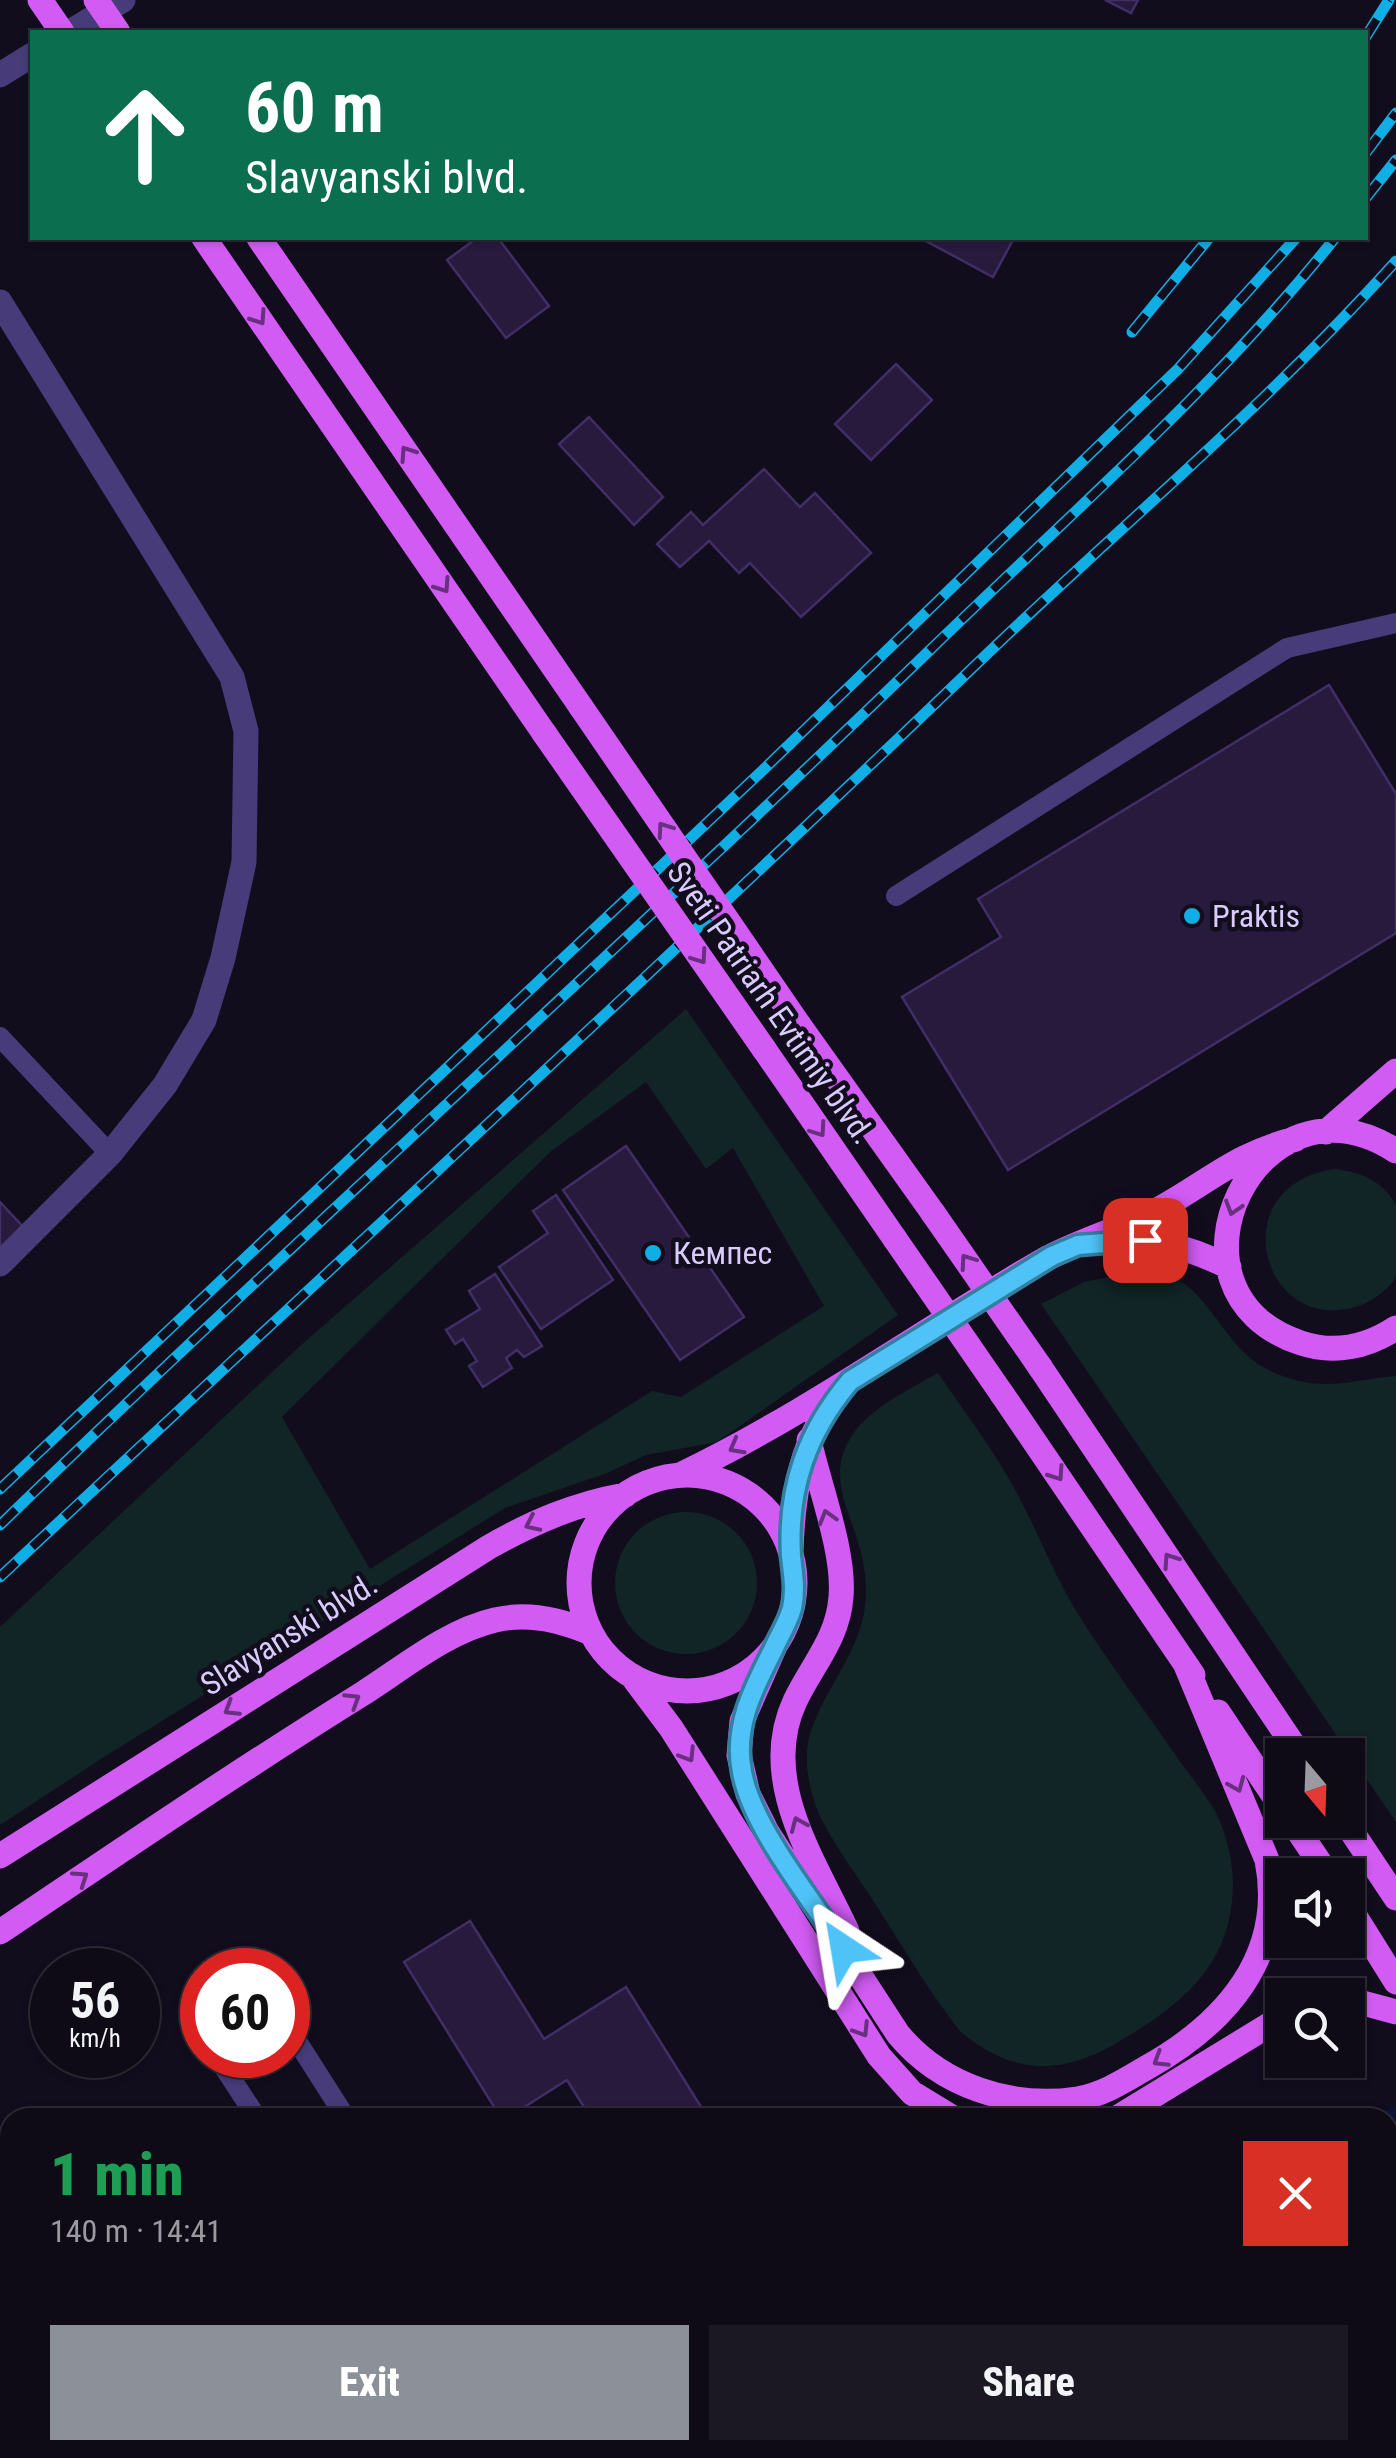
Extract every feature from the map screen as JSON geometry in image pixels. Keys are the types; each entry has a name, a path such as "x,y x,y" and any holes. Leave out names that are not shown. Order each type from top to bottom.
{"main road":[{"path":"40,0 64,30"},
{"path":"96,0 117,30"},
{"name":"Sveti Patriarh Evtimiy blvd.","path":"205,240 1002,1394 1265,1782"},
{"name":"Sveti Patriarh Evtimiy blvd.","path":"260,240 799,1024 1040,1367 1289,1738"},
{"path":"1326,1132 1396,1070"},
{"path":"936,2108 912,2093 879,2056 671,1728 632,1676 602,1650 591,1633 579,1592 584,1551 596,1525 625,1495 646,1483 680,1475 731,1450 1040,1262 1162,1207 1262,1147 1326,1132 1366,1137 1396,1151"},
{"path":"1296,1139 1268,1154 1238,1190 1228,1220 1230,1266 1247,1305 1278,1332 1318,1347 1396,1341"},
{"path":"1078,1245 1118,1240 1161,1241 1230,1266"},
{"path":"1362,1344 1396,1328"},
{"path":"850,1381 830,1404 809,1440 795,1485 791,1612 742,1720 742,1775 767,1832 914,2054 934,2068 986,2093 1048,2102 1080,2098 1112,2088 1195,2038 1228,2005 1260,1950 1272,1910 1272,1884 1260,1840 1186,1663"},
{"path":"809,1440 838,1556 841,1596 832,1638 805,1681 784,1732 782,1774 798,1826 883,2008"},
{"path":"680,1475 717,1480 750,1496 776,1523 791,1556"},
{"name":"Slavyanski blvd.","path":"0,1856 489,1547 537,1521 591,1501 625,1495"},
{"path":"0,1932 270,1750 457,1635 494,1620 514,1617 553,1620 591,1633"},
{"path":"632,1676 675,1690 706,1689 751,1669 774,1646"},
{"path":"1356,1838 1396,1898"},
{"path":"1366,1854 1396,1861"},
{"path":"1365,1932 1396,1982"},
{"path":"1365,2004 1396,2012"},
{"path":"1134,2108 1265,2028"}],"street":[{"path":"70,30 123,0"},
{"path":"0,75 30,56"},
{"path":"0,302 232,678 246,731 244,862 204,1020 165,1085 110,1154 0,1264"}],"lane":[{"path":"896,896 1287,648 1396,623"},
{"path":"0,1038 110,1154"},
{"path":"310,2062 340,2108"},
{"path":"231,2078 250,2108"}],"green space":[{"path":"686,1009 898,1315 717,1442 646,1455 607,1473 505,1508 0,1825 0,1627 300,1346","holes":["646,1082 706,1169 733,1148 824,1306 681,1397 652,1391 370,1569 282,1417 550,1152"]},
{"path":"1336,1169 1371,1180 1396,1205 1396,1275 1386,1289 1365,1303 1327,1310 1299,1301 1279,1282 1268,1256 1266,1228 1277,1202 1299,1181"},
{"path":"1141,1271 1181,1282 1204,1303 1243,1352 1288,1378 1316,1384 1396,1376 1396,1822 1365,1777 1365,1738 1338,1738 1041,1304 1084,1282"},
{"path":"938,1373 1011,1482 1078,1614 1212,1806 1231,1858 1230,1915 1223,1940 1197,1982 1159,2016 1113,2045 1053,2066 1015,2062 978,2045 960,2031 835,1843 818,1812 809,1779 810,1734 864,1615 863,1561 840,1481 842,1458 862,1423"},
{"path":"686,1512 713,1518 736,1533 751,1556 757,1583 751,1610 736,1633 713,1648 686,1654 659,1648 636,1633 621,1610 615,1583 621,1556 636,1533 659,1518"}],"building":[{"path":"1105,0 1138,0 1131,13"},
{"path":"474,240 500,240 549,306 506,338 447,260"},
{"path":"924,240 1013,240 993,277"},
{"path":"896,364 932,400 871,460 835,424"},
{"path":"589,417 663,497 634,525 559,444"},
{"path":"764,469 800,507 815,493 871,553 801,617 750,563 739,573 709,541 680,567 657,544 691,512 703,525"},
{"name":"Praktis","path":"1329,685 1396,794 1396,933 1008,1170 902,997 1001,937 978,899"},
{"name":"Кемпес","path":"626,1146 744,1317 680,1360 563,1190"},
{"path":"556,1195 613,1280 541,1329 499,1267 548,1233 533,1211"},
{"path":"0,1202 26,1230 0,1255"},
{"path":"495,1274 542,1346 524,1357 517,1350 506,1358 512,1368 483,1387 469,1366 477,1361 463,1339 455,1344 446,1330 480,1309 469,1291"},
{"path":"470,1921 544,2039 626,1987 702,2108 585,2108 567,2080 523,2108 495,2108 404,1962"}],"railway":[{"path":"1368,33 1389,0"},
{"path":"1368,150 1396,113"},
{"path":"1368,195 1396,160"},
{"path":"1132,332 1207,240"},
{"path":"0,1489 763,770 1178,369 1294,240"},
{"path":"0,1525 699,870 1140,450 1241,347 1333,240"},
{"path":"0,1577 1247,413 1396,261"}],"place":[{"name":"Praktis","path":"1192,916"},
{"name":"Кемпес","path":"653,1253"}],"route":[{"path":"844,1949 767,1832 748,1794 740,1756 739,1741 748,1700 791,1612 792,1509 809,1440 830,1404 850,1381 1040,1262 1078,1245 1145,1240"}]}
